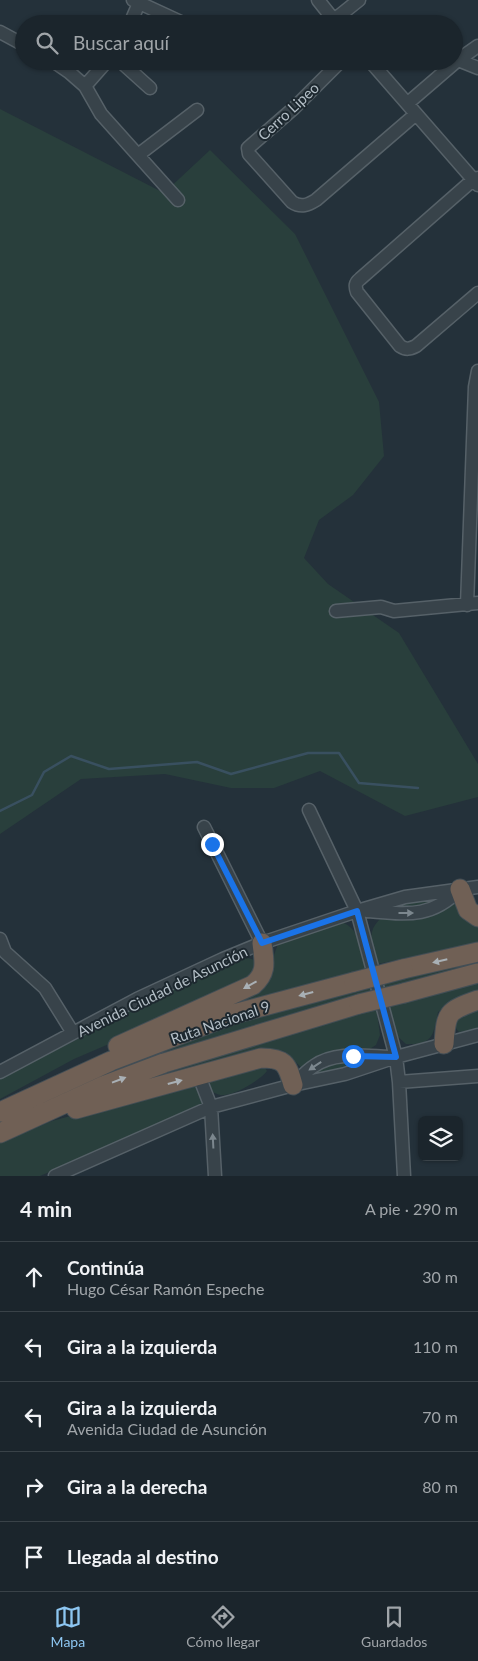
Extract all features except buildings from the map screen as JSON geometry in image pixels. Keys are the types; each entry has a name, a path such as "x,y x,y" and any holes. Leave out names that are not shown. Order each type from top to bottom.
{"highway":[{"path":"469,888 468,910 478,917"},
{"path":"32,1098 112,1048 253,985 261,978 263,972 262,943"},
{"name":"Ruta Nacional 9","path":"0,1112 111,1061 234,1014 478,952"},
{"name":"Ruta Nacional 9","path":"0,1134 104,1086 164,1063 359,1004 478,973"},
{"path":"444,1044 447,1018 460,1006 478,1000"},
{"path":"27,1122 261,1058 274,1058 283,1061 289,1071 293,1084"}],"street":[{"path":"318,0 330,15"},
{"path":"343,15 359,0"},
{"path":"132,15 136,1 165,15"},
{"path":"0,32 15,40"},
{"path":"463,56 478,46"},
{"path":"463,62 478,68"},
{"path":"66,70 85,86 101,114 178,200"},
{"path":"85,86 99,70"},
{"path":"130,70 150,88"},
{"name":"Cerro Lipeo","path":"332,70 294,108 248,148 249,154 292,202 299,206 309,205 316,200 416,114"},
{"path":"378,70 477,181 360,279 356,283 355,288 400,346 410,349 478,293"},
{"path":"408,103 446,70"},
{"path":"138,155 197,110"},
{"path":"336,611 381,607 394,610 473,604 475,387 478,371"},
{"path":"310,810 357,911 396,1057 404,1176"},
{"path":"204,828 262,943"},
{"name":"Avenida Ciudad de Asunción","path":"357,911 413,913 433,909 469,888"},
{"name":"Avenida Ciudad de Asunción","path":"0,1072 137,999 262,943 405,897 469,888"},
{"path":"0,939 6,952 45,988 73,1033"},
{"path":"56,1176 211,1107 293,1084 345,1074 396,1057 478,1035"},
{"path":"293,1084 312,1066 332,1058 353,1056 396,1057"},
{"path":"199,1076 211,1107 215,1176"},
{"path":"399,1082 478,1076"}],"green space":[{"path":"0,109 164,193 210,150 295,234 379,402 384,456 353,495 319,520 304,558 328,584 399,633 478,764 478,797 405,816 320,771 274,788 231,788 165,774 81,779 0,834"},
{"path":"448,896 426,907 381,908"},
{"path":"454,899 478,923 478,942 378,964 372,946 371,935 380,919"},
{"path":"342,922 357,935 366,968 237,1006 186,1017 266,977 278,944"},
{"path":"478,955 478,967 388,987 288,1015 199,1044 0,1127 0,1117 214,1028"},
{"path":"245,957 258,961 259,965 242,987 74,1059 0,1099 0,1077 76,1040 144,1002 232,959"},
{"path":"478,979 478,993 451,1003 438,1012 433,1033 427,1041 406,1044 396,1035 388,1002"},
{"path":"478,1003 478,1029 459,1032 453,1025 463,1008"},
{"path":"376,1005 380,1035 376,1045 368,1050 304,1070 284,1051 270,1050 130,1086 247,1043"},
{"path":"336,1059 377,1060 316,1075 309,1073"},
{"path":"264,1066 267,1071 245,1088 225,1095 212,1092 209,1083 212,1079"},
{"path":"188,1084 199,1087 204,1103 198,1108 40,1176 0,1176 0,1143 52,1121"}],"waterway":[{"path":"0,811 32,795 44,772 71,756 109,769 197,762 231,774 308,753 339,753 359,783 418,788"}],"route":[{"path":"212,844 262,943 357,911 396,1057 353,1056"}]}
